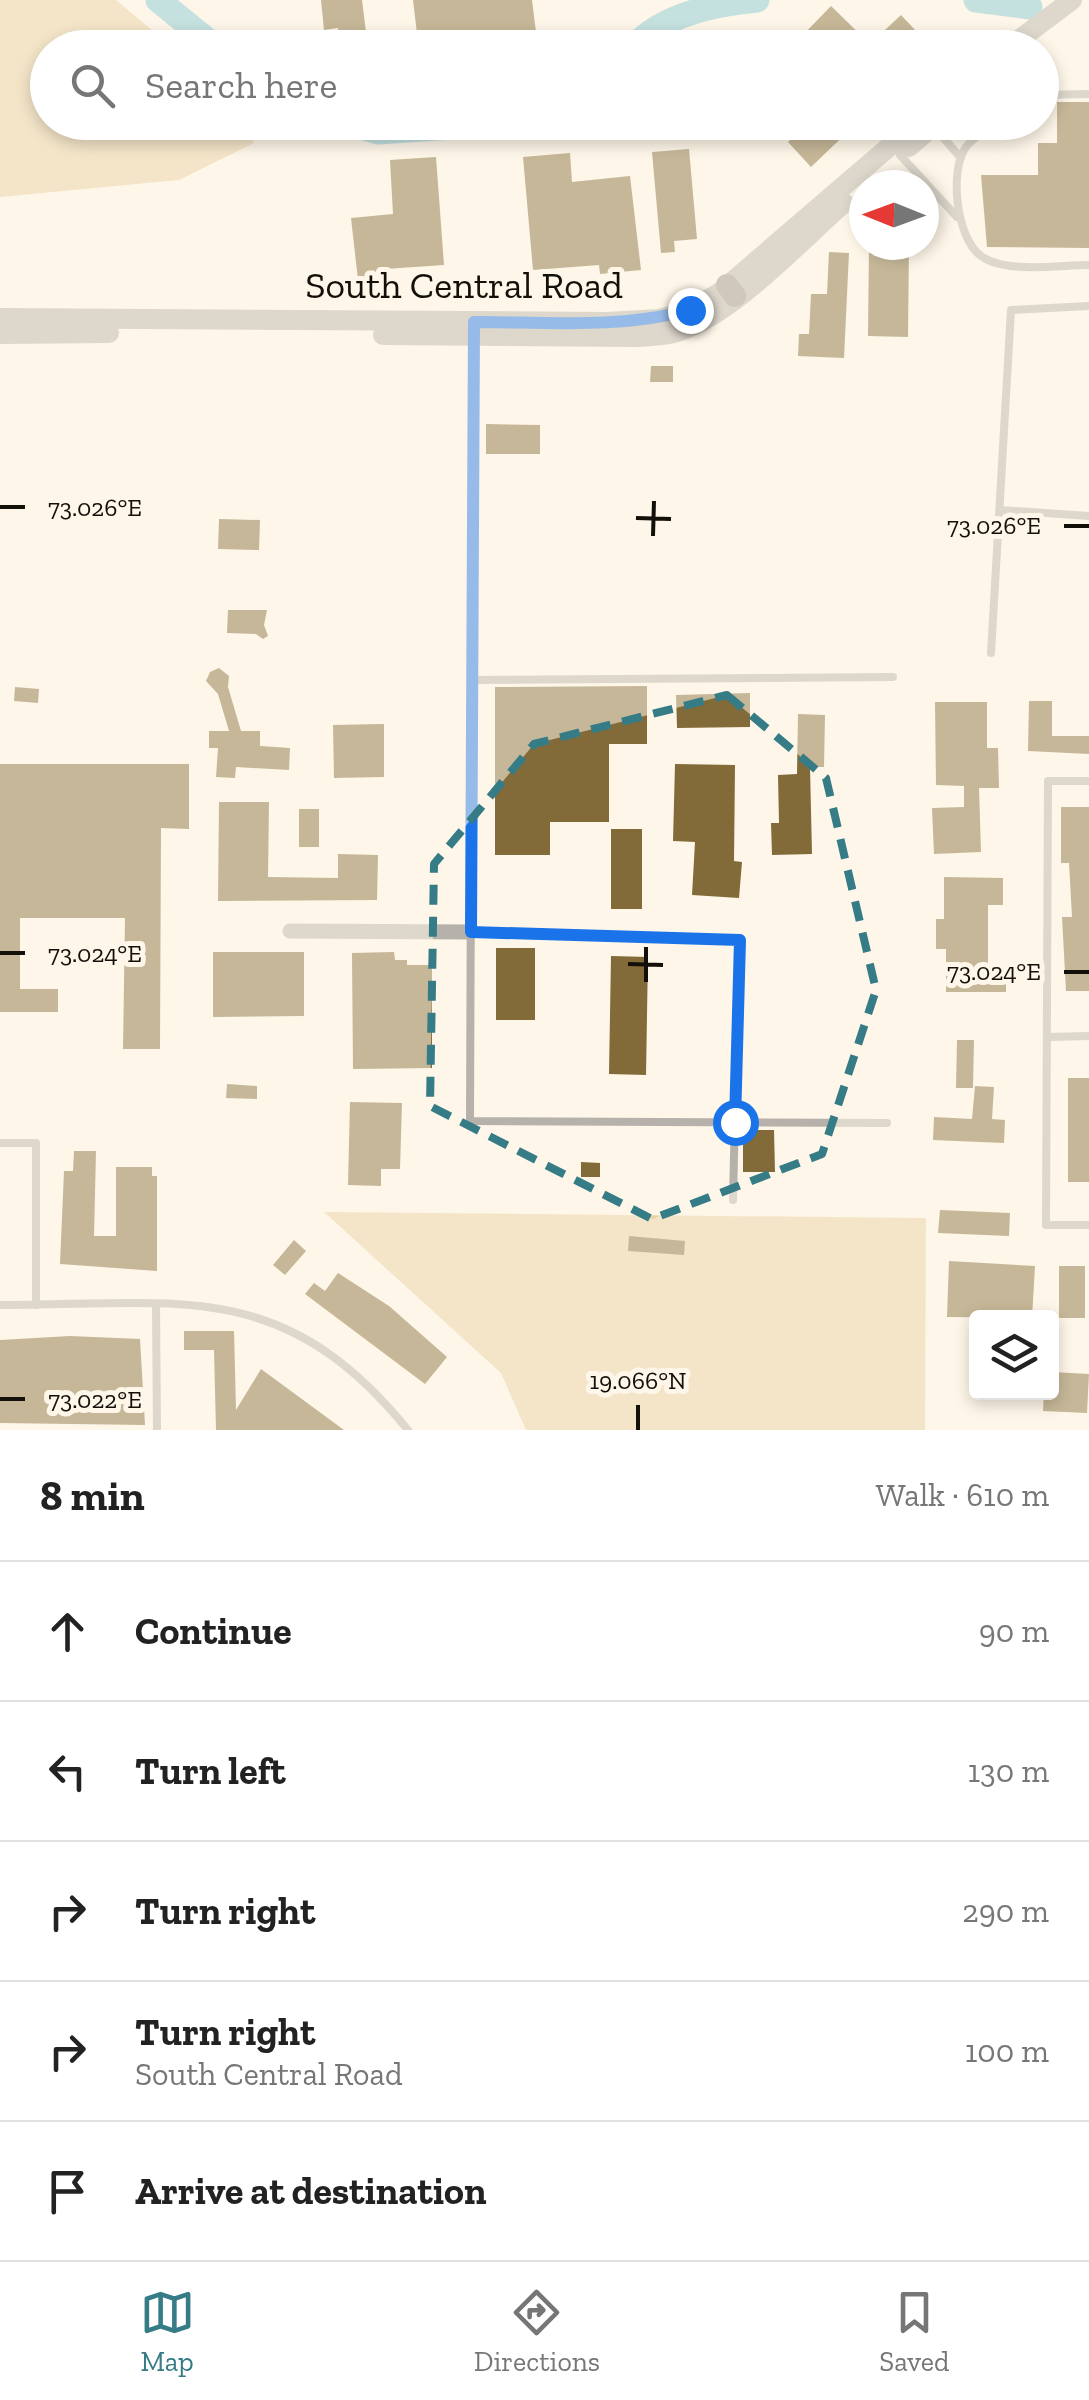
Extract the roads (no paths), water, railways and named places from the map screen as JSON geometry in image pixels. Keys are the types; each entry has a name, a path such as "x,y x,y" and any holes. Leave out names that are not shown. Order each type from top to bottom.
{"street":[{"path":"1032,30 1072,0"},
{"path":"1051,30 1089,3"},
{"name":"South Central Road","path":"0,318 674,333 703,321 731,290 911,140"},
{"name":"South Central Road","path":"881,170 914,140"},
{"name":"South Central Road","path":"731,290 849,197"},
{"name":"South Central Road","path":"0,334 474,330"},
{"path":"290,931 471,932"}],"lane":[{"path":"1059,95 1089,94"},
{"path":"945,140 961,158"},
{"path":"957,217 961,158 973,140"},
{"path":"900,154 957,217 966,240 991,260 1089,265"},
{"path":"991,653 1010,310 1089,306"},
{"path":"474,330 470,1121 887,1124"},
{"path":"1000,510 1089,516"},
{"path":"472,680 893,677"},
{"path":"1089,781 1048,781 1046,1224 1089,1225"},
{"path":"471,932 740,940 733,1200"},
{"path":"1048,1037 1089,1036"},
{"path":"0,1143 36,1143 36,1305"},
{"path":"156,1304 156,1430"},
{"path":"0,1305 206,1304 281,1324 322,1348 358,1376 408,1430"}],"waterway":[{"path":"158,0 195,30"},
{"path":"654,30 707,8 757,0"},
{"path":"976,0 1030,7"}]}
